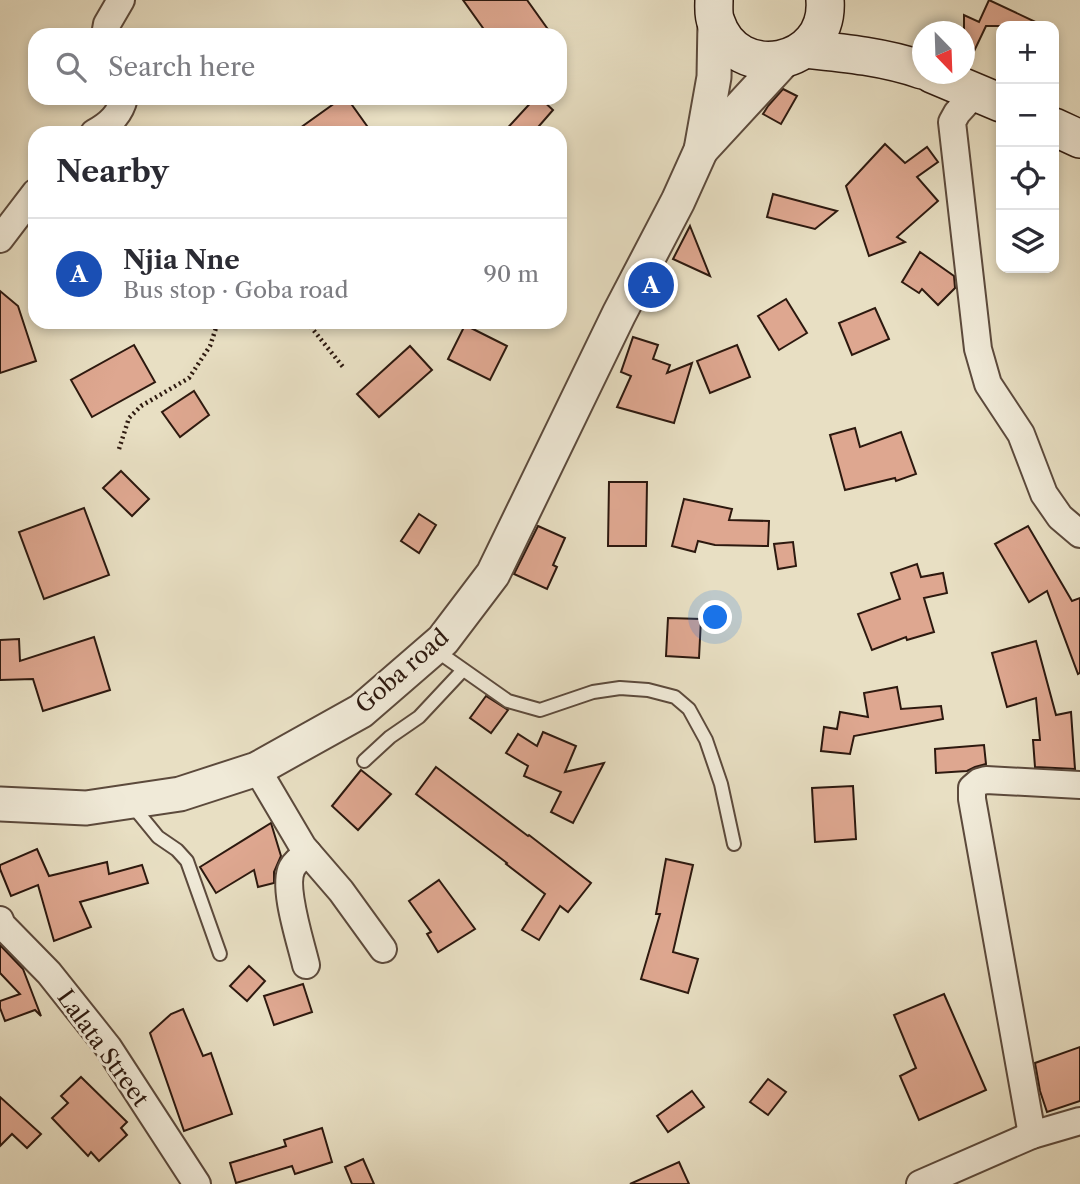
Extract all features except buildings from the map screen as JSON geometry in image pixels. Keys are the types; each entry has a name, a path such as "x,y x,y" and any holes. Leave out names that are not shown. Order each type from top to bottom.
{"main road":[{"path":"795,54 819,33 826,11 825,0"},
{"path":"832,0 856,30 912,65"},
{"path":"714,10 725,41 742,54 763,61 795,54 846,54 912,68"},
{"path":"955,84 989,98"},
{"path":"1059,129 1080,138"}],"street":[{"path":"106,28 121,0"},
{"path":"701,150 714,77 714,10"},
{"path":"701,150 795,54"},
{"path":"989,98 957,113 952,122 978,349 988,384 1021,434 1044,494 1060,517 1080,534"},
{"path":"108,126 122,105"},
{"name":"Goba road","path":"0,804 86,808 180,794 257,769 360,711 443,640 493,574 701,150"},
{"path":"4,224 28,200"},
{"path":"257,769 308,853 341,891 383,949"},
{"path":"1032,1135 972,788 986,780 1080,785"},
{"path":"306,965 289,894 289,875 293,865 308,853"},
{"name":"Lalata Street","path":"0,920 49,973 108,1047 197,1184"},
{"path":"920,1184 1032,1135 1080,1121"}],"lane":[{"path":"433,649 508,701 540,710 593,692 620,688 648,690 675,697 689,709 706,740 721,783 734,844"},
{"path":"364,761 390,737 419,717 463,670"},
{"path":"129,801 158,837 187,861 220,954"}],"path":[{"path":"119,449 129,418 141,406 188,378 210,346 216,329"},
{"path":"313,329 343,367"}],"place":[{"name":"Njia Nne","path":"651,285"}]}
